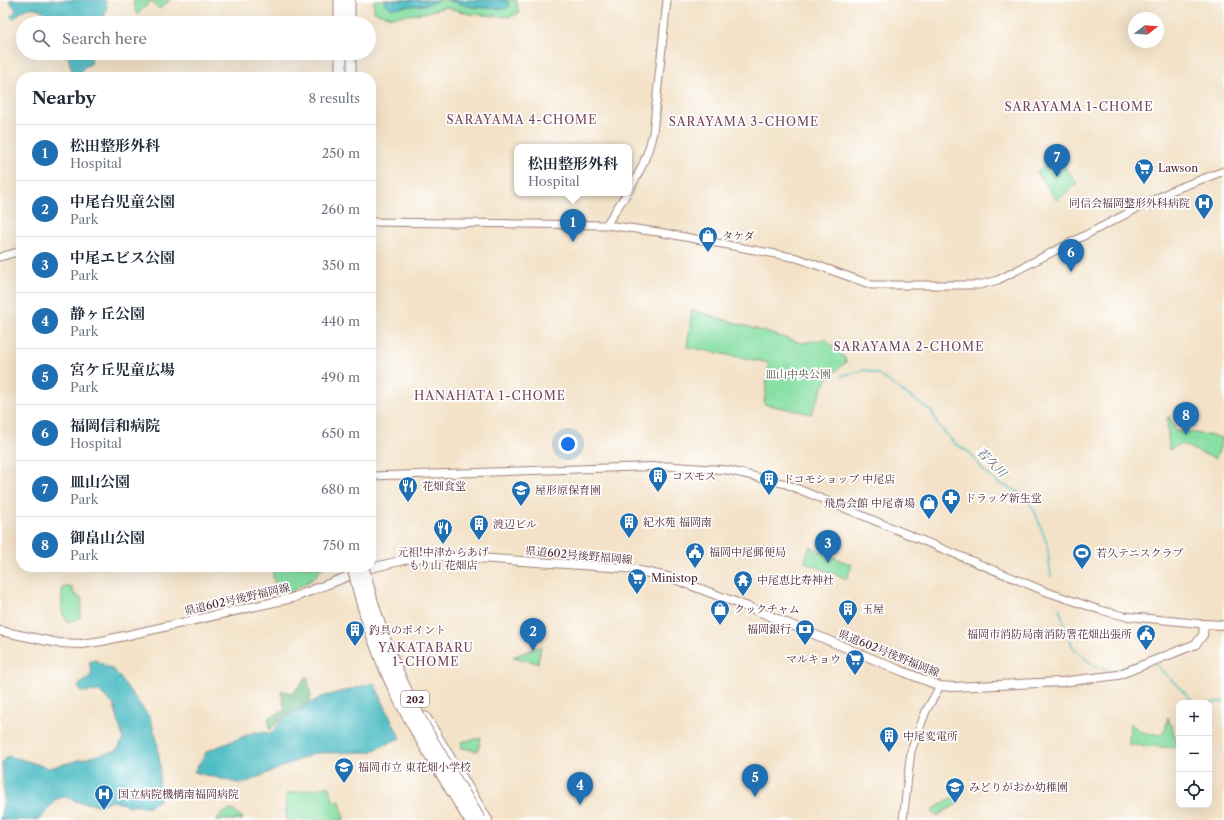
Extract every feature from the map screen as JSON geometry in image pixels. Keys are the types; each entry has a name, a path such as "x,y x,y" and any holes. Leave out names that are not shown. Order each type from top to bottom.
{"highway":[{"path":"341,0 341,16"},
{"path":"349,0 349,16"},
{"path":"354,0 354,16"},
{"path":"341,72 342,60"},
{"path":"343,60 348,72"},
{"path":"354,60 354,72"},
{"path":"361,572 374,638 403,706 471,820"},
{"path":"361,572 380,628 412,703 480,820"},
{"name":"202","path":"362,572 384,631 408,686 487,820"}],"main road":[{"name":"県道602号後野福岡線","path":"376,565 408,559 440,556 626,568 672,578 940,686 979,687 1092,679 1118,675 1196,644 1203,635 1204,624"},
{"name":"県道602号後野福岡線","path":"0,631 58,643 82,644 95,642 292,598 351,572"},
{"path":"1204,624 1224,624"}],"street":[{"path":"632,186 649,153 653,133 667,0"},
{"path":"376,222 606,225 658,232 797,258 872,285 979,285 998,280 1173,190 1224,171"},
{"path":"606,225 625,196"},
{"path":"0,257 16,252"},
{"path":"376,476 667,466 728,470 786,484 1047,592 1100,610 1124,616 1204,624"},
{"path":"903,820 911,751 926,711 940,686"}],"green space":[{"path":"133,0 170,0 159,9 151,1 137,15"},
{"path":"374,0 516,0 519,13 509,17 470,14 445,7 424,13 391,17 374,12"},
{"path":"1057,155 1077,183 1057,201 1037,172"},
{"name":"皿山中央公園","path":"692,310 802,343 825,339 845,358 846,362 827,379 811,414 764,404 769,363 687,347"},
{"path":"1169,416 1175,431 1184,431 1223,438 1216,459 1180,444 1169,450 1167,418"},
{"path":"810,547 852,565 847,579 804,562"},
{"path":"273,572 319,572 313,579 282,597 274,583"},
{"path":"72,587 74,594 82,599 80,617 76,620 67,621 62,612 62,588"},
{"path":"541,646 538,663 513,657"},
{"path":"307,676 311,696 309,703 283,717 270,730 268,718 285,710 281,691 293,693"},
{"path":"1168,717 1176,740 1176,748 1129,745 1130,723 1141,732 1161,735 1165,730"},
{"path":"481,738 478,751 462,748 461,742"},
{"path":"329,786 333,801 340,801 344,820 286,820 286,794"},
{"path":"952,797 957,804 936,816 932,810"},
{"path":"230,810 242,817 242,820 217,820 221,814"}],"water":[{"path":"9,0 105,0 107,6 105,16 48,16 37,8 28,8 14,19 10,16 16,10"},
{"path":"385,0 441,0 424,5 391,8 384,3"},
{"path":"447,0 507,0 509,6 506,9 472,7"},
{"path":"69,60 91,60 92,63 84,67 81,72 72,72"},
{"path":"95,660 115,671 150,718 157,740 160,764 159,800 149,806 130,806 113,801 98,805 78,802 66,797 56,799 41,818 36,820 0,820 4,799 2,764 7,756 49,768 117,750 123,739 114,705 99,691 81,692 78,686 92,674 89,662"},
{"path":"374,683 400,738 370,752 315,753 242,784 194,772 207,751 255,732 271,733 284,718 321,697"}],"waterway":[{"name":"若久川","path":"841,376 865,370 878,374 932,412 938,425 955,444 969,452 983,470 998,483 1021,493 1035,512 1047,544 1051,577"},
{"name":"若久川","path":"1059,608 1073,648 1092,664 1111,672 1145,660"},
{"name":"若久川","path":"1155,664 1192,700"},
{"name":"若久川","path":"1212,703 1224,702"}],"place":[{"name":"皿山公園","path":"1057,177"},
{"name":"Lawson","path":"1144,185"},
{"name":"同信会福岡整形外科病院","path":"1204,220"},
{"name":"松田整形外科","path":"573,242"},
{"name":"タケダ","path":"708,253"},
{"name":"福岡信和病院","path":"1071,272"},
{"name":"御畠山公園","path":"1186,435"},
{"name":"コスモス","path":"658,493"},
{"name":"ドコモショップ 中尾店","path":"769,496"},
{"name":"花畑食堂","path":"408,503"},
{"name":"屋形原保育園","path":"521,507"},
{"name":"ドラッグ新生堂","path":"951,515"},
{"name":"飛鳥会館 中尾斎場","path":"929,520"},
{"name":"紀水苑 福岡南","path":"629,539"},
{"name":"渡辺ビル","path":"479,541"},
{"name":"元祖!中津からあげ もり山 花畑店","path":"443,545"},
{"name":"中尾エビス公園","path":"828,563"},
{"name":"福岡中尾郵便局","path":"695,569"},
{"name":"若久テニスクラブ","path":"1082,570"},
{"name":"Ministop","path":"637,595"},
{"name":"中尾恵比寿神社","path":"743,597"},
{"name":"クックチャム","path":"720,626"},
{"name":"玉屋","path":"848,626"},
{"name":"福岡銀行","path":"805,646"},
{"name":"釣具のポイント","path":"355,647"},
{"name":"中尾台児童公園","path":"533,651"},
{"name":"福岡市消防局南消防署花畑出張所","path":"1146,651"},
{"name":"マルキョウ","path":"855,676"},
{"name":"中尾変電所","path":"889,753"},
{"name":"福岡市立 東花畑小学校","path":"344,784"},
{"name":"宮ケ丘児童広場","path":"755,797"},
{"name":"みどりがおか幼稚園","path":"955,804"},
{"name":"静ヶ丘公園","path":"580,805"},
{"name":"国立病院機構南福岡病院","path":"104,811"}],"district":[{"name":"SARAYAMA 1-CHOME","path":"1079,106"},
{"name":"SARAYAMA 4-CHOME","path":"522,119"},
{"name":"SARAYAMA 3-CHOME","path":"744,121"},
{"name":"SARAYAMA 2-CHOME","path":"909,346"},
{"name":"HANAHATA 1-CHOME","path":"490,395"},
{"name":"YAKATABARU 1-CHOME","path":"426,654"}]}
